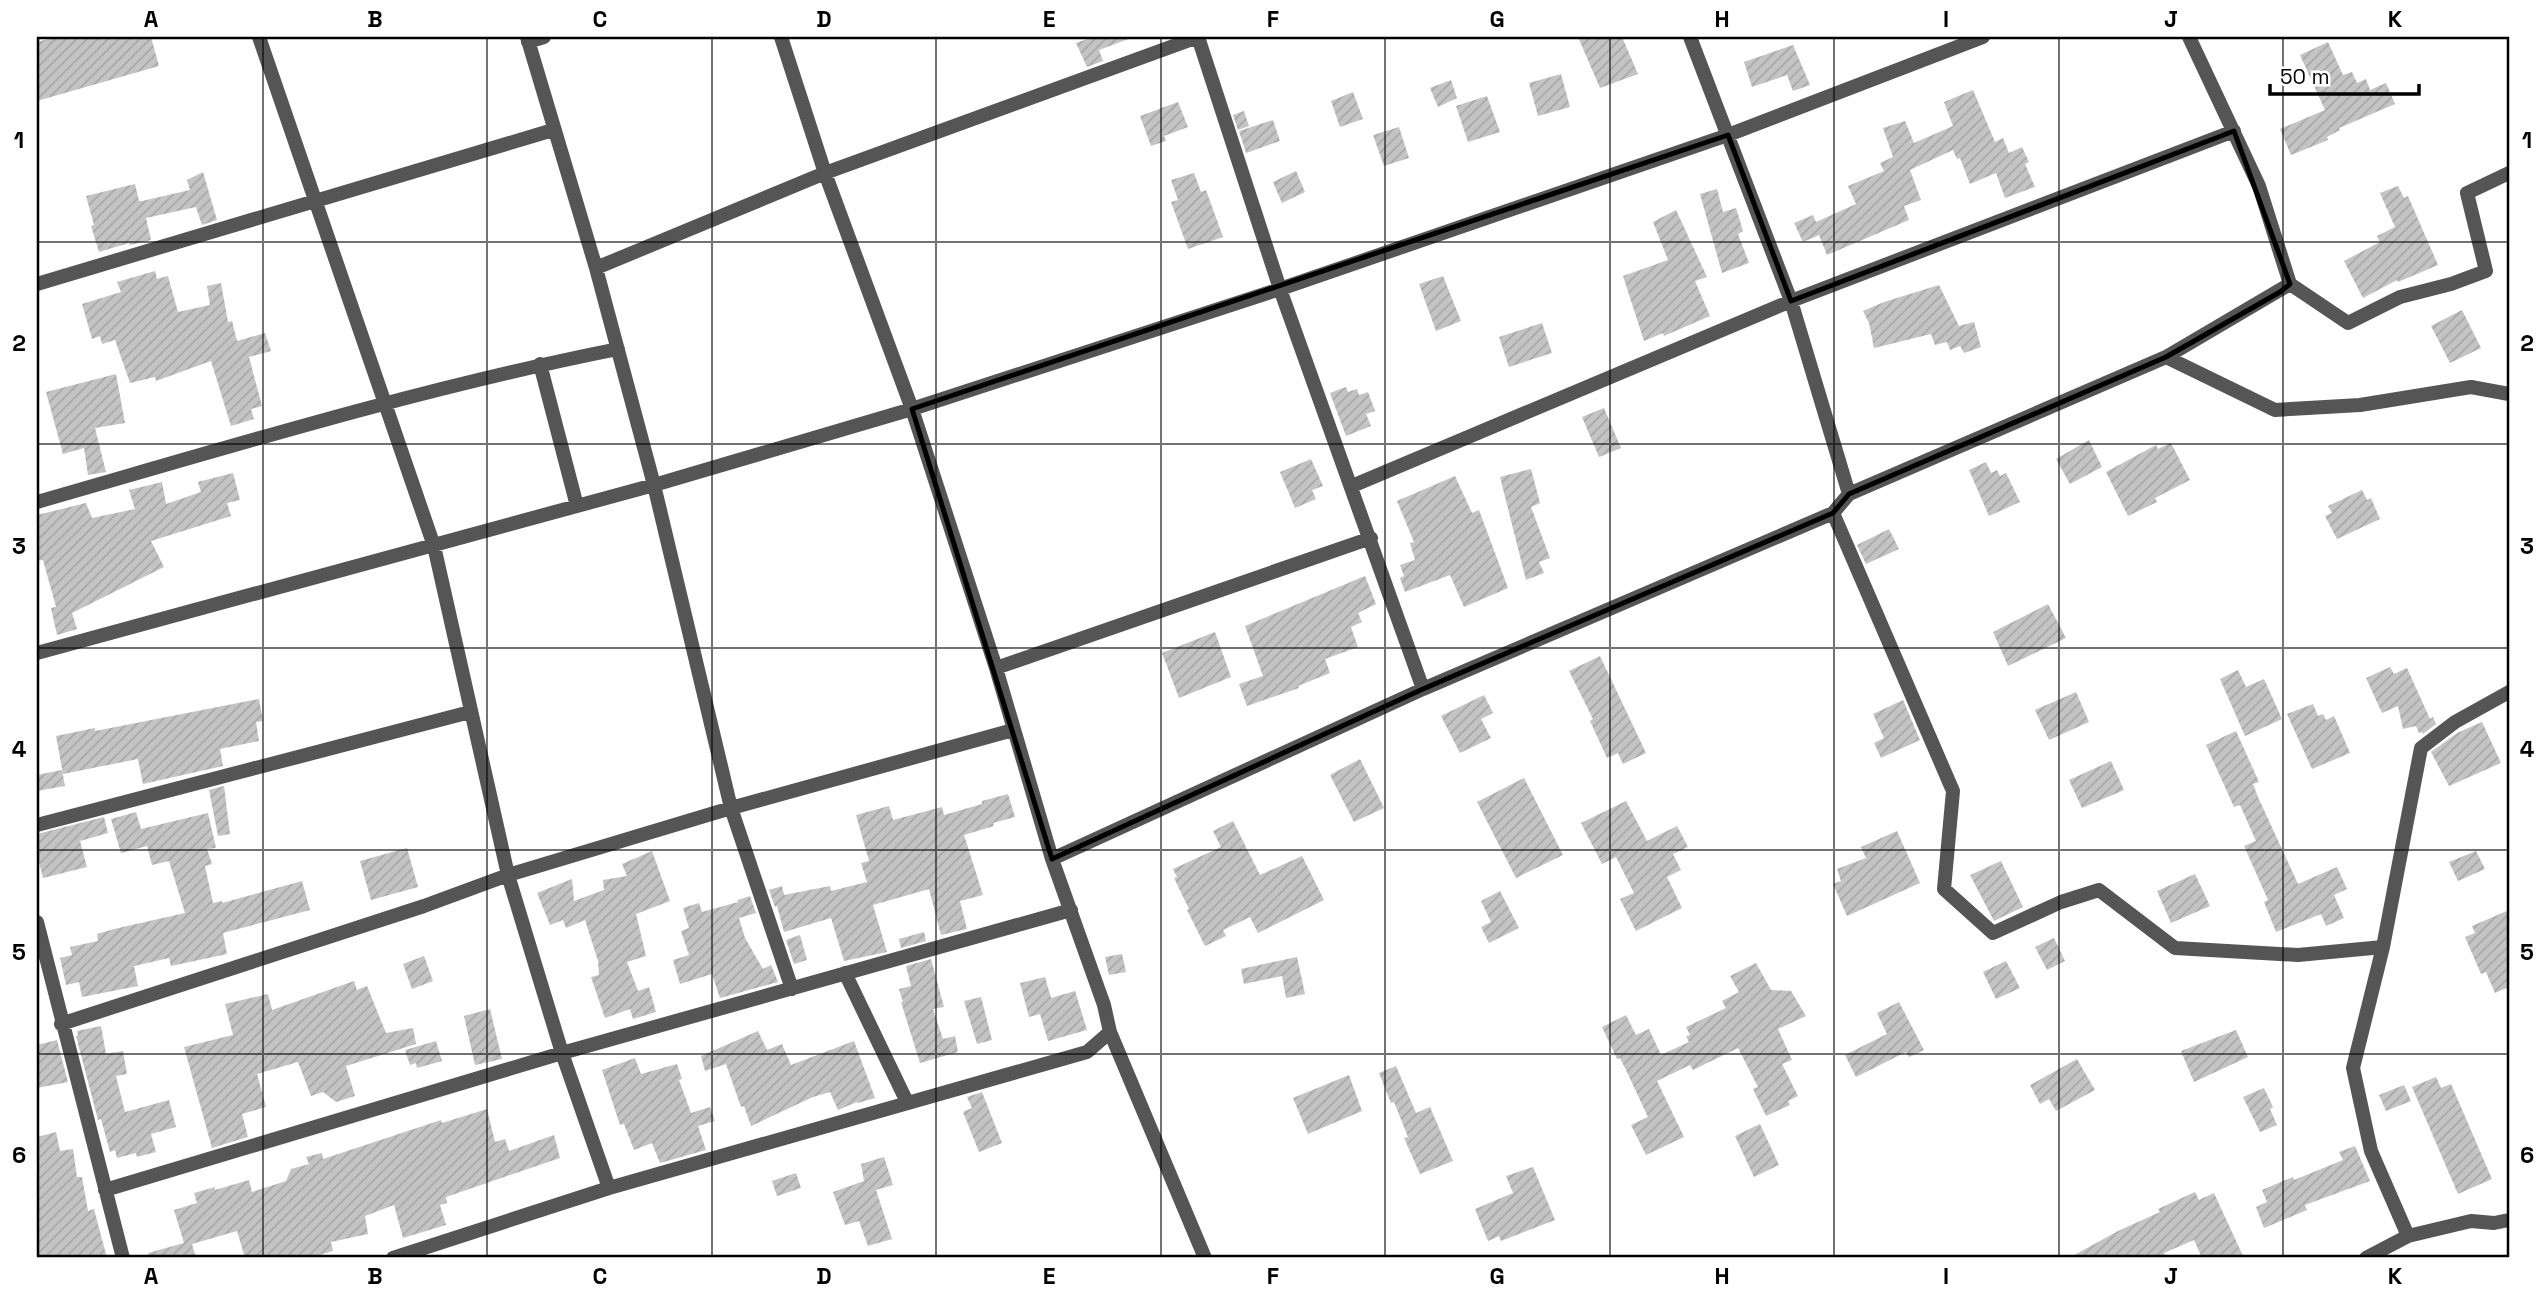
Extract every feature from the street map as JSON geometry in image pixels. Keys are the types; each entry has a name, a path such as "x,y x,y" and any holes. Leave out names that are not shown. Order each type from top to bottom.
{"street":[{"path":"259,37 434,546 508,875 562,1053 609,1188"},
{"path":"544,37 527,39 618,348 654,485 731,808 792,989"},
{"path":"780,37 825,173 912,409 996,668 1052,859 1104,1005 1110,1032 1205,1258"},
{"path":"596,268 825,173 1198,37 1280,289 1423,689"},
{"path":"1690,37 1791,301 1849,494"},
{"path":"37,653 654,485 912,409 1280,289 1728,135 1983,37"},
{"path":"2189,37 2259,186 2290,284 2348,324 2400,297 2451,284 2486,271 2468,193 2509,173"},
{"path":"37,284 553,130"},
{"path":"1352,486 1791,301 2234,131"},
{"path":"1052,859 1423,689 1833,513 1849,494 2166,357 2290,284"},
{"path":"37,502 383,403 540,364 618,348"},
{"path":"2166,357 2275,410 2360,405 2471,387 2509,394"},
{"path":"540,364 578,506"},
{"path":"1833,513 1953,791 1944,889 1993,933 2061,902 2099,890 2175,948 2298,954 2383,947"},
{"path":"996,668 1371,538"},
{"path":"2408,1236 2371,1151 2353,1068 2383,947 2421,748 2455,722 2509,692"},
{"path":"37,825 470,712"},
{"path":"61,1024 424,906 508,875 731,808 1013,730"},
{"path":"105,1190 562,1053 1071,910"},
{"path":"37,922 123,1258"},
{"path":"845,973 908,1102"},
{"path":"393,1258 609,1188 1087,1052 1110,1032"},
{"path":"2366,1258 2408,1236 2471,1221 2494,1223 2509,1220"}],"highlighted area":[{"path":"2234,131 2290,284 2280,292 2166,357 1849,494 1833,513 1423,689 1052,859 912,409 1728,135 1791,301"}],"building":[{"path":"55,37 151,37 159,66 37,101 37,42"},
{"path":"1093,37 1131,38 1099,50 1103,61 1087,67 1076,43"},
{"path":"1578,37 1622,37 1638,74 1600,88"},
{"path":"2328,42 2343,75 2352,72 2357,83 2366,79 2370,90 2386,83 2395,104 2339,128 2340,130 2327,137 2328,140 2291,155 2280,129 2325,110 2300,55"},
{"path":"1793,45 1810,85 1793,91 1787,75 1752,87 1744,62"},
{"path":"1561,74 1570,107 1538,116 1529,83"},
{"path":"1451,80 1457,98 1438,107 1430,88"},
{"path":"1973,90 1995,142 2003,138 2009,153 2022,147 2029,162 2025,164 2035,187 2005,198 1996,173 1970,184 1960,158 1957,159 1953,150 1910,170 1921,200 1904,206 1909,220 1827,255 1819,235 1803,242 1794,223 1813,215 1816,222 1856,204 1848,186 1884,171 1880,163 1893,157 1883,128 1905,121 1914,143 1953,126 1944,102"},
{"path":"1353,92 1363,119 1340,127 1331,101"},
{"path":"1487,96 1500,132 1468,142 1456,106"},
{"path":"1178,102 1188,127 1164,136 1166,141 1151,146 1140,116"},
{"path":"1244,111 1249,126 1238,130 1233,115"},
{"path":"1273,120 1280,141 1246,153 1239,131"},
{"path":"1399,127 1409,158 1384,166 1373,135"},
{"path":"1296,171 1305,192 1282,203 1273,182"},
{"path":"203,172 217,220 202,225 196,207 146,218 151,240 99,252 86,196 135,184 139,201 142,201 190,190 187,180"},
{"path":"1194,173 1201,192 1206,190 1223,237 1188,249 1171,202 1178,200 1171,180"},
{"path":"2398,186 2404,198 2408,196 2438,265 2398,282 2397,280 2363,298 2344,261 2380,242 2377,236 2395,227 2380,193"},
{"path":"1717,189 1723,212 1736,208 1743,231 1738,234 1749,263 1722,273 1700,194"},
{"path":"1676,210 1707,277 1695,281 1710,316 1664,336 1663,333 1644,341 1623,276 1668,260 1653,222"},
{"path":"155,271 157,279 168,276 178,312 210,305 207,286 221,283 228,322 232,321 237,341 265,333 271,351 249,357 262,406 251,409 254,419 231,426 211,361 156,381 155,377 130,383 115,340 102,344 100,336 92,339 82,304 121,292 117,282"},
{"path":"1443,276 1461,321 1436,331 1419,284"},
{"path":"1939,285 1959,326 1974,322 1981,347 1964,353 1960,346 1950,350 1947,342 1935,345 1931,334 1874,348 1869,323 1863,311"},
{"path":"2462,310 2481,348 2450,363 2431,326"},
{"path":"1542,323 1552,353 1509,367 1499,337"},
{"path":"116,374 125,423 95,428 106,472 88,475 84,448 63,454 46,392"},
{"path":"1346,387 1348,392 1357,389 1359,395 1368,392 1375,411 1366,414 1371,426 1346,436 1330,393"},
{"path":"1604,408 1621,448 1599,457 1582,417"},
{"path":"2089,440 2102,467 2070,484 2056,459"},
{"path":"2171,443 2190,480 2155,498 2157,502 2128,516 2106,472 2156,445 2158,449"},
{"path":"1311,459 1323,486 1312,490 1316,499 1295,508 1280,472"},
{"path":"1986,462 1991,473 1997,470 2000,476 2006,473 2020,502 1989,516 1969,470"},
{"path":"1531,469 1540,503 1531,507 1550,558 1539,562 1544,573 1526,580 1500,477"},
{"path":"233,473 240,500 227,503 231,516 151,541 164,567 72,613 77,629 57,635 51,608 56,607 43,560 37,561 37,515 86,503 92,518 135,509 129,490 162,482 166,504 201,492 198,482"},
{"path":"1455,476 1472,513 1479,510 1508,588 1464,607 1450,575 1405,592 1400,578 1404,576 1400,565 1415,560 1410,543 1414,542 1397,501"},
{"path":"2362,490 2367,500 2371,498 2380,519 2337,539 2325,516 2332,513 2328,506"},
{"path":"1889,529 1899,549 1866,564 1857,545"},
{"path":"1365,576 1376,604 1358,613 1362,622 1351,627 1358,647 1325,659 1330,673 1298,686 1299,688 1247,706 1239,684 1263,676 1245,626"},
{"path":"2048,604 2066,638 2008,666 1993,632"},
{"path":"1215,632 1231,677 1179,698 1162,653"},
{"path":"1600,656 1646,753 1623,764 1618,753 1607,758 1590,721 1593,719 1569,671"},
{"path":"2390,667 2394,674 2407,668 2430,719 2433,717 2436,724 2423,734 2419,733 2416,726 2403,729 2398,706 2382,713 2366,678"},
{"path":"2238,670 2246,687 2264,679 2282,719 2245,736 2220,679"},
{"path":"2076,692 2089,722 2049,740 2035,710"},
{"path":"1484,695 1493,713 1481,719 1491,738 1460,753 1441,716"},
{"path":"259,699 263,721 256,722 259,741 220,749 223,766 143,784 138,759 63,774 56,736"},
{"path":"1903,700 1920,740 1881,758 1874,743 1884,738 1873,714"},
{"path":"2313,704 2318,716 2323,714 2326,720 2334,716 2350,753 2312,769 2287,714"},
{"path":"2482,722 2501,763 2449,786 2431,752 2457,733"},
{"path":"2236,731 2259,782 2253,784 2258,797 2298,884 2337,867 2347,889 2334,895 2344,918 2326,926 2321,914 2276,932 2264,902 2268,900 2244,846 2256,841 2240,805 2234,807 2206,745"},
{"path":"1360,759 1384,808 1354,822 1330,775"},
{"path":"2111,761 2124,790 2082,808 2069,780"},
{"path":"62,770 65,786 37,791 37,775"},
{"path":"1524,778 1563,855 1516,878 1477,802"},
{"path":"224,786 230,834 218,836 209,790"},
{"path":"1008,794 1015,817 964,835 983,895 960,901 967,929 941,935 929,889 873,905 887,952 844,961 831,918 784,932 777,906 775,907 769,890 782,886 784,895 830,886 831,891 867,882 861,863 869,861 856,815 889,806 893,820 942,807 944,815"},
{"path":"1626,801 1647,841 1677,826 1688,847 1673,854 1681,870 1667,877 1682,908 1636,931 1620,899 1634,893 1616,857 1602,864 1581,823"},
{"path":"136,812 141,829 208,813 216,848 207,849 212,864 205,866 213,903 222,903 302,881 310,910 223,933 227,954 171,966 169,958 134,966 138,986 82,997 79,982 66,985 60,958 72,955 70,947 98,941 97,934 185,913 169,861 152,865 147,846 121,853 111,819"},
{"path":"104,817 108,833 80,841 87,867 43,878 37,854 37,834"},
{"path":"1233,821 1260,875 1302,856 1324,900 1258,933 1250,917 1223,930 1226,936 1205,946 1187,910 1189,909 1174,878 1177,877 1173,869 1221,847 1213,831"},
{"path":"1897,831 1920,883 1847,916 1833,884 1841,881 1837,869 1866,858 1861,847"},
{"path":"407,848 418,887 371,900 360,861"},
{"path":"652,851 670,901 636,914 646,956 627,962 638,991 649,987 656,1012 633,1019 630,1009 605,1018 591,977 599,975 598,961 585,920 566,928 563,920 550,925 537,893 572,879 574,901 604,890 603,880 627,876 622,864"},
{"path":"2476,851 2485,869 2458,881 2449,862"},
{"path":"2001,861 2023,907 1994,921 1970,875"},
{"path":"2195,874 2210,906 2171,923 2157,891"},
{"path":"1500,891 1519,928 1489,943 1481,927 1491,922 1481,901"},
{"path":"750,896 756,913 739,918 745,938 763,969 771,965 778,982 720,998 712,974 680,984 673,960 689,955 681,931 689,928 683,908 699,903 702,912"},
{"path":"2509,910 2509,987 2495,993 2486,972 2481,974 2465,937 2475,933 2472,926"},
{"path":"924,932 926,941 901,948 899,939"},
{"path":"800,935 807,960 794,964 786,940"},
{"path":"2054,938 2065,961 2047,970 2035,947"},
{"path":"1122,954 1126,972 1109,975 1105,957"},
{"path":"424,956 433,981 412,989 403,964"},
{"path":"1297,957 1305,994 1286,998 1282,976 1244,984 1241,969"},
{"path":"931,959 944,1007 933,1009 943,1039 955,1036 958,1052 920,1063 899,989 911,986 906,966"},
{"path":"2006,961 2020,988 1996,999 1983,972"},
{"path":"1756,963 1771,990 1791,991 1806,1016 1778,1029 1792,1060 1782,1064 1798,1096 1788,1101 1790,1105 1766,1116 1753,1089 1758,1087 1738,1048 1693,1070 1690,1065 1657,1081 1684,1137 1646,1155 1631,1125 1648,1117 1602,1027 1626,1015 1636,1035 1649,1029 1661,1055 1689,1042 1686,1036 1690,1035 1686,1027 1726,1008 1722,1001 1739,992 1730,976"},
{"path":"1045,977 1051,998 1075,991 1087,1030 1048,1041 1040,1014 1029,1017 1020,983"},
{"path":"354,981 357,990 367,986 386,1033 413,1028 416,1044 346,1066 355,1096 336,1102 323,1092 311,1096 298,1062 257,1074 266,1107 242,1114 248,1137 212,1148 184,1047 233,1035 225,1004 268,994 272,1010"},
{"path":"981,997 992,1040 977,1044 964,1001"},
{"path":"1899,1002 1924,1050 1909,1057 1906,1052 1856,1077 1845,1055 1887,1034 1877,1013"},
{"path":"490,1009 502,1059 475,1065 464,1016"},
{"path":"101,1026 106,1054 123,1051 127,1074 116,1076 125,1112 169,1100 176,1127 151,1134 156,1152 117,1158 115,1150 110,1152 101,1119 98,1120 76,1036 77,1031"},
{"path":"2236,1030 2248,1057 2194,1082 2181,1051"},
{"path":"758,1031 767,1050 782,1044 791,1065 854,1041 875,1098 838,1110 830,1092 813,1097 751,1126 744,1106 741,1107 726,1064 705,1071 701,1056"},
{"path":"57,1040 68,1082 37,1088 37,1045"},
{"path":"436,1041 442,1061 417,1068 416,1063 410,1065 405,1050"},
{"path":"635,1058 641,1074 677,1064 682,1079 679,1080 691,1113 710,1107 715,1121 698,1126 706,1150 660,1163 652,1143 634,1150 624,1124 620,1125 602,1070"},
{"path":"2077,1059 2095,1090 2056,1111 2049,1099 2040,1104 2030,1085"},
{"path":"1396,1066 1416,1113 1430,1107 1453,1161 1420,1174 1404,1138 1408,1137 1394,1102 1391,1103 1379,1073"},
{"path":"1349,1075 1362,1111 1308,1134 1293,1098"},
{"path":"2436,1077 2441,1088 2451,1084 2492,1179 2458,1194 2412,1087"},
{"path":"2404,1085 2411,1101 2386,1111 2379,1095"},
{"path":"2264,1088 2273,1107 2270,1109 2277,1125 2260,1132 2243,1097"},
{"path":"982,1092 1002,1143 979,1152 963,1112 972,1108 967,1097"},
{"path":"487,1109 495,1142 505,1139 509,1151 554,1135 560,1158 446,1197 447,1203 440,1205 446,1225 403,1238 394,1205 365,1216 368,1234 331,1242 333,1251 309,1258 245,1258 237,1231 192,1244 196,1258 149,1258 148,1253 184,1243 174,1210 197,1203 194,1193 249,1180 252,1192 286,1181 291,1169 309,1164 306,1157 322,1153 323,1159 441,1120 442,1123"},
{"path":"1760,1124 1779,1165 1754,1177 1735,1136"},
{"path":"56,1132 60,1151 73,1149 77,1177 82,1177 88,1211 94,1209 107,1258 37,1258 37,1137"},
{"path":"2355,1146 2370,1181 2305,1205 2307,1210 2264,1228 2256,1207 2267,1202 2262,1190 2343,1160 2339,1152"},
{"path":"884,1157 893,1185 876,1190 892,1239 868,1246 859,1221 845,1225 833,1192 864,1181 861,1164"},
{"path":"1533,1167 1555,1220 1501,1241 1499,1236 1488,1241 1475,1209 1513,1193 1506,1176"},
{"path":"796,1173 801,1188 777,1196 772,1181"},
{"path":"2195,1192 2199,1200 2214,1193 2244,1258 2202,1258 2194,1240 2164,1253 2167,1258 2069,1258 2160,1212 2158,1209"}]}
